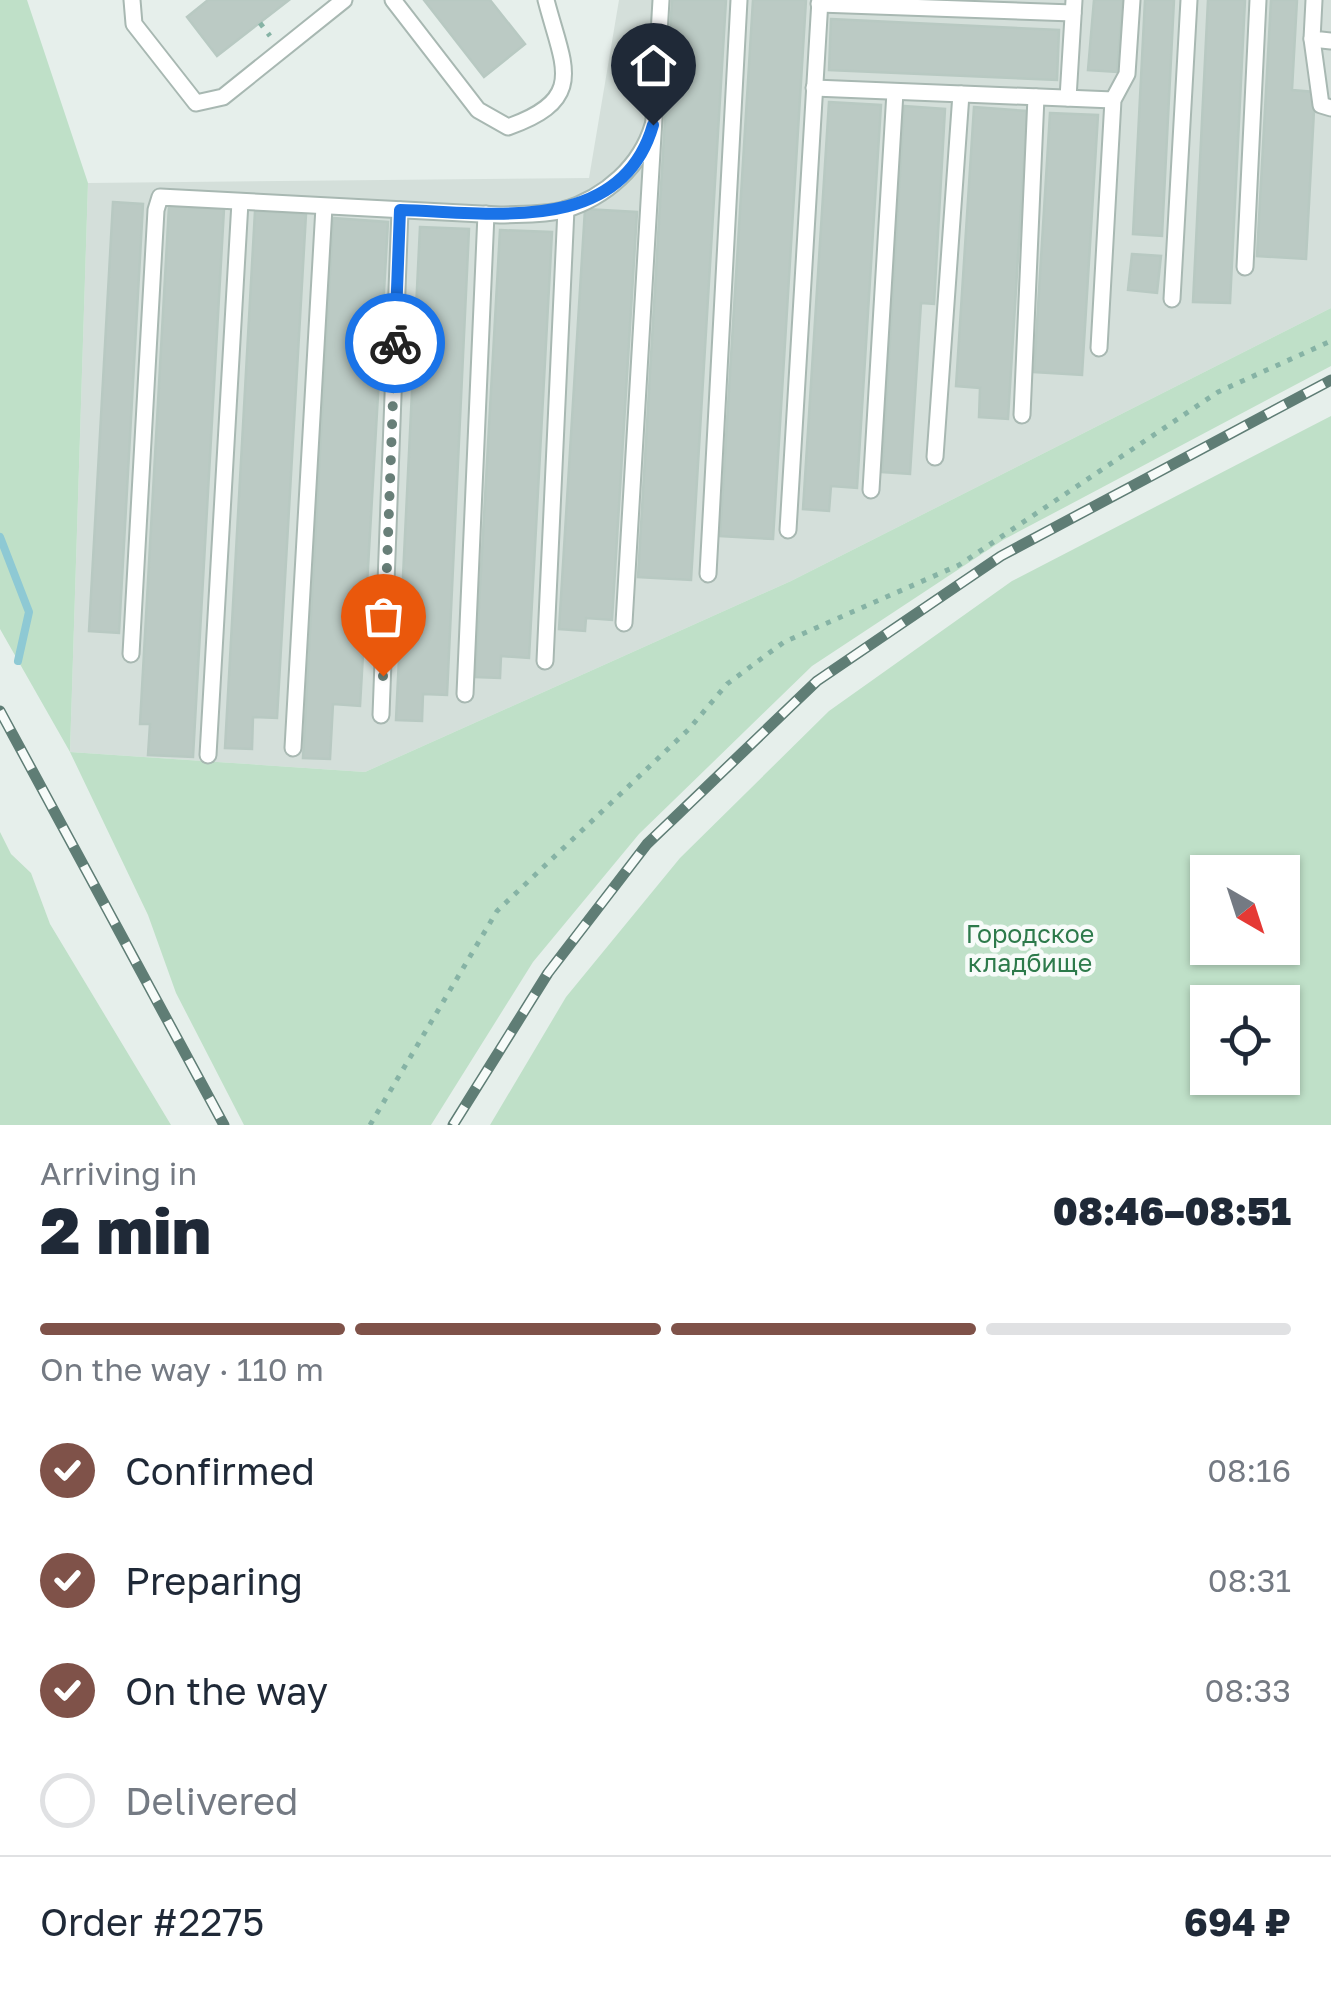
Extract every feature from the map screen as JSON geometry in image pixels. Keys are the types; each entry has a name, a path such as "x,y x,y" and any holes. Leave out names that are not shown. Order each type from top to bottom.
{"lane":[{"path":"132,0 134,24 196,103 223,98 344,0"},
{"path":"393,0 478,110 508,127 535,118 556,102 564,87 562,62 546,0"},
{"path":"624,624 660,0"},
{"path":"708,574 739,0"},
{"path":"1100,348 1112,100 1127,74 1132,0"},
{"path":"1172,299 1189,0"},
{"path":"1246,267 1258,0"},
{"path":"1314,0 1312,40 1322,105 1331,108"},
{"path":"788,530 819,2 1074,6 1068,98"},
{"path":"1312,40 1331,41"},
{"path":"814,88 1112,100"},
{"path":"871,490 895,92"},
{"path":"935,456 961,94"},
{"path":"1022,414 1036,97"},
{"path":"131,654 156,203 166,196 324,207 544,213 566,209 616,182 647,147 653,125"},
{"path":"208,755 240,202"},
{"path":"292,748 324,207"},
{"path":"545,661 566,209"},
{"path":"381,715 400,210"},
{"path":"464,694 486,214"}],"path":[{"path":"370,1125 497,912 689,730 726,684 784,642 959,565 1218,392 1331,341"}],"shaded area":[{"path":"619,0 1331,0 1331,308 791,581 365,772 70,752 88,183 589,178"}],"green space":[{"path":"0,0 27,0 88,183 70,752 0,629"},
{"path":"1331,308 1331,366 1003,540 812,666 639,834 533,962 431,1125 244,1125 176,993 148,915 70,752 365,772 791,581"},
{"name":"Городское кладбище","path":"1331,416 1331,1125 490,1125 566,997 680,858 829,711 1012,581"},
{"path":"0,832 11,854 31,873 50,924 171,1125 0,1125"}],"building":[{"path":"208,0 289,0 217,56 187,17"},
{"path":"424,0 490,0 525,44 484,77"},
{"path":"672,0 726,0 691,580 638,577"},
{"path":"753,0 806,0 773,539 720,536"},
{"path":"1094,0 1123,0 1117,72 1088,70"},
{"path":"1145,0 1174,0 1162,236 1133,234"},
{"path":"1208,0 1245,0 1230,303 1193,302"},
{"path":"1271,0 1297,0 1292,90 1315,92 1306,259 1257,256"},
{"path":"831,19 1059,30 1057,80 829,70"},
{"path":"829,102 881,105 857,488 831,486 829,511 803,509"},
{"path":"904,106 945,109 934,304 921,303 910,474 882,472"},
{"path":"974,107 1027,111 1008,419 979,417 980,388 956,386"},
{"path":"1050,113 1098,115 1082,375 1034,372"},
{"path":"113,202 143,204 119,633 89,631"},
{"path":"169,206 224,209 193,757 148,755 150,724 140,724"},
{"path":"585,209 637,212 612,620 586,618 585,631 559,629"},
{"path":"255,211 306,214 277,718 253,717 252,749 225,748"},
{"path":"333,218 388,222 360,706 333,704 330,759 303,758"},
{"path":"420,227 469,229 447,695 423,694 422,721 396,720"},
{"path":"500,230 552,232 529,658 501,656 500,678 475,677"},
{"path":"1132,254 1161,256 1157,293 1128,290"}],"waterway":[{"path":"0,537 29,612 18,661"}],"railway":[{"path":"453,1125 548,973 647,844 817,681 1001,556 1331,380"},
{"path":"0,711 224,1125"}],"way so far":[{"path":"383,676 395,343"}],"route":[{"path":"395,343 400,210 500,215 566,209 616,182 634,166 647,147 653,125"}]}
